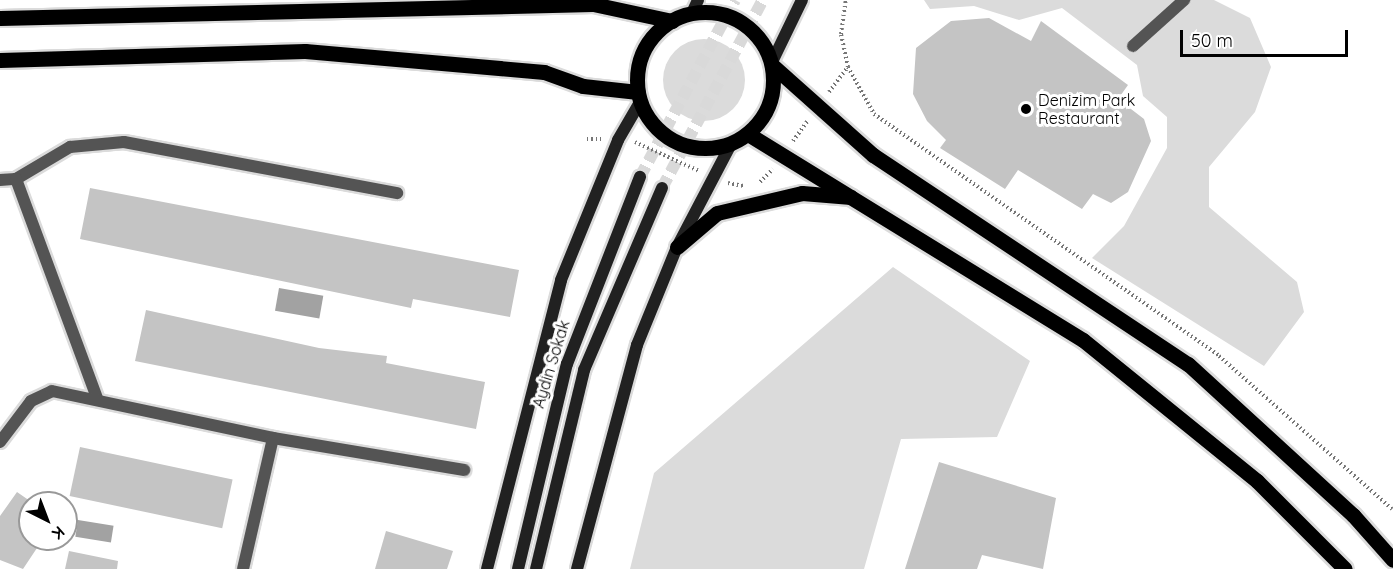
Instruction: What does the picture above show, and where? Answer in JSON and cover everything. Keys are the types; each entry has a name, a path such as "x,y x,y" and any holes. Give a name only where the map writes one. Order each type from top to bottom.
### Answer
{"main road":[{"path":"639,97 650,122 687,146 731,144 748,134 770,103 772,64 802,0"},
{"path":"0,18 593,4 672,21"},
{"path":"487,569 561,280 618,140 639,97 641,56 672,21 695,7 750,28 772,64 873,155 1188,364 1353,515 1393,560"},
{"path":"0,60 305,51 544,72 583,86 639,97"},
{"path":"748,134 857,197 1083,340 1257,481 1345,569"},
{"path":"577,569 637,345 677,247 731,144"},
{"name":"Aydin Sokak","path":"518,569 567,364 640,177"},
{"path":"536,569 584,370 662,188"},
{"path":"677,247 717,213 802,193 857,197"}],"street":[{"path":"1133,46 1184,0"},
{"path":"0,180 16,179 70,147 124,142 397,193"},
{"path":"16,179 97,398"},
{"path":"0,442 31,400 52,391 97,398 273,438 464,470"},
{"path":"243,569 273,438"}],"path":[{"path":"848,67 874,114 1219,356 1392,509"},
{"path":"587,138 618,140 714,178 748,186 753,204"}],"shaded area":[{"path":"924,0 1214,0 1250,18 1271,67 1255,112 1209,167 1209,207 1297,282 1304,312 1264,366 1092,258 1124,226 1167,148 1167,117 1143,96 1137,65 1062,8 1019,20 974,6 930,9"},
{"path":"696,39 712,39 727,46 738,57 745,72 742,96 733,109 712,121 696,121 681,114 670,103 663,88 663,72 670,57 681,46"},
{"path":"893,267 1030,361 997,437 901,439 864,569 630,569 654,473"},
{"path":"279,288 323,296 319,318 275,311"},
{"path":"78,520 114,526 111,542 78,537"}],"building":[{"name":"Denizim Park Restaurant","path":"989,18 1031,41 1041,21 1128,85 1118,99 1144,119 1151,141 1128,192 1111,203 1093,194 1082,209 1018,170 1005,189 940,148 946,140 927,121 913,94 916,48 951,21"},
{"path":"90,188 519,270 510,317 413,299 411,308 80,239"},
{"path":"146,310 319,348 387,356 386,363 485,382 476,429 135,361"},
{"path":"80,447 233,479 222,528 78,498 78,491 71,491"},
{"path":"939,462 1056,498 1043,569 982,555 977,569 905,569"},
{"path":"18,493 18,551 35,551 23,569 0,560 0,516"},
{"path":"386,531 453,551 447,569 375,569"},
{"path":"69,551 118,561 117,569 65,569"}],"tunnel":[{"path":"640,177 735,0"},
{"path":"662,188 763,0"}],"place":[{"name":"Denizim Park Restaurant","path":"1026,109"}]}
